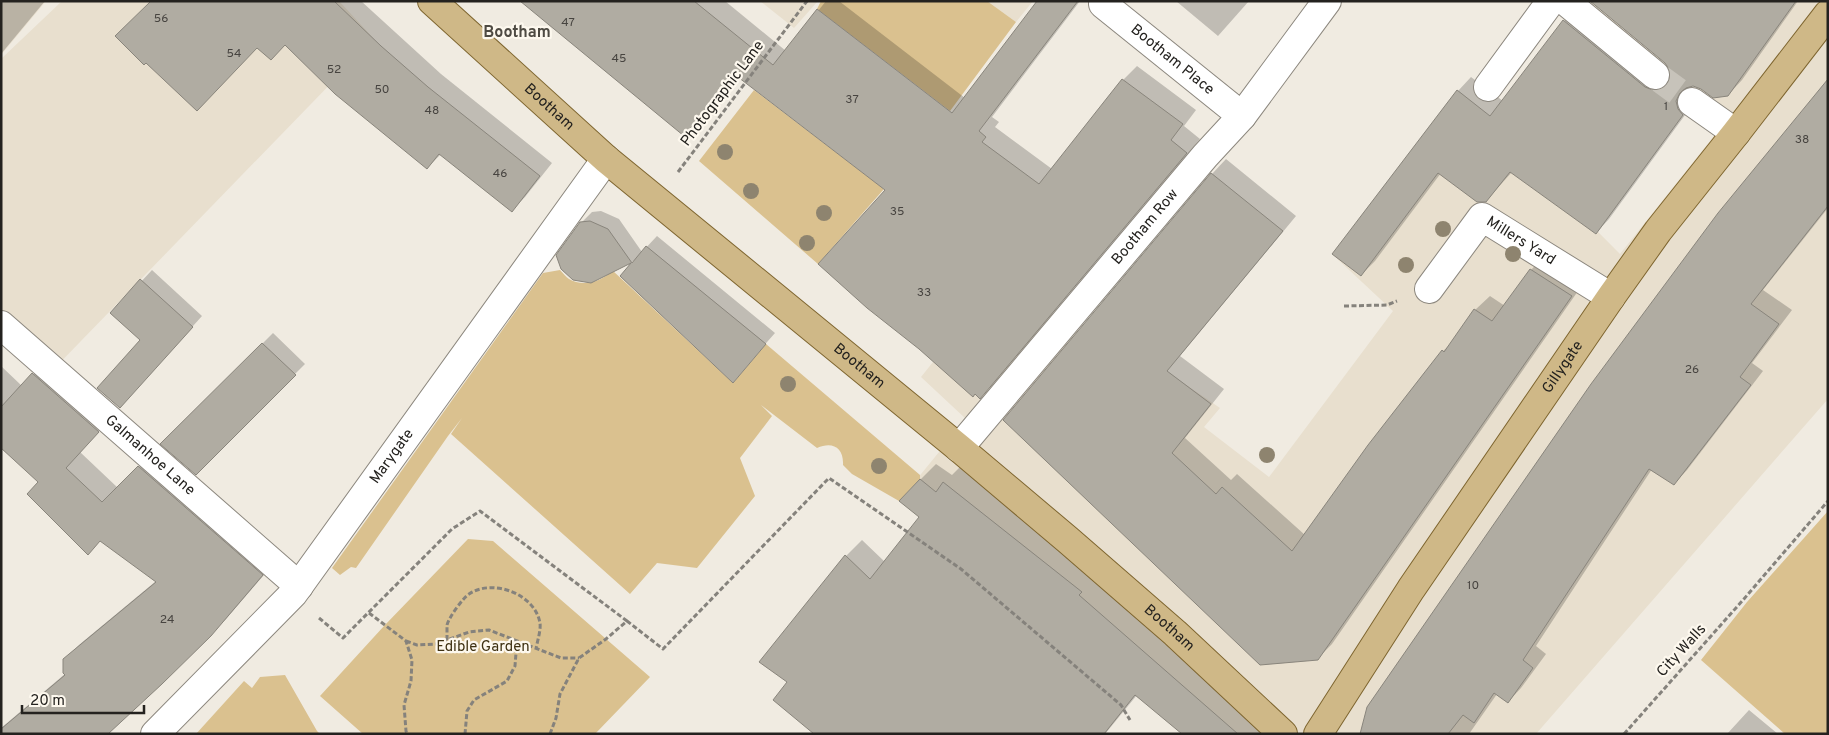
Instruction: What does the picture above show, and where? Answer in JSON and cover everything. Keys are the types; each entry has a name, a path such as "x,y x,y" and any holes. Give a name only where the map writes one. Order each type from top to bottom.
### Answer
{"main road":[{"name":"Bootham","path":"432,1 606,159 959,448 1175,633 1283,734"},
{"name":"Gillygate","path":"1318,734 1411,589 1611,297 1658,232 1828,14"}],"street":[{"name":"Bootham Row","path":"959,448 1205,156 1242,116 1327,1"},
{"path":"1488,87 1551,1"},
{"path":"1565,1 1655,75"},
{"name":"Bootham Place","path":"1103,4 1242,116"},
{"path":"1692,102 1736,133"},
{"name":"Marygate","path":"155,734 296,590 606,159"},
{"name":"Millers Yard","path":"1429,289 1482,217 1611,297"},
{"name":"Galmanhoe Lane","path":"1,325 296,590"}],"path":[{"name":"Photographic Lane","path":"657,201 807,1"},
{"path":"1344,306 1387,305 1429,289"},
{"path":"296,590 312,613 343,638 452,529 480,511 663,649 830,478 961,569 1120,705 1130,720"},
{"name":"City Walls","path":"1624,734 1743,600 1828,500"},
{"path":"448,640 448,623 456,608 469,594 488,587 506,590 522,596 534,608 540,624 536,649"},
{"path":"369,613 406,641 417,645 436,644 469,632 488,630 561,658 579,658"},
{"path":"550,734 556,718 560,694 579,658 627,621"},
{"path":"465,734 467,711 474,700 507,682 515,666 517,640"},
{"path":"406,641 412,660 411,682 404,705 406,731 408,734"}],"shaded area":[{"path":"1,1 46,1 1,55"},
{"path":"62,1 339,1 374,39 48,375 1,332 1,59"},
{"path":"760,1 818,1 794,28"},
{"path":"987,1 1033,1 1016,22"},
{"path":"1565,1 1828,1 1828,399 1536,734 1189,734 899,501 966,419 921,377 1002,276 1137,373 1170,374 1220,408 1204,427 1269,477 1393,311 1332,254 1457,90 1620,254 1725,122"}],"green space":[{"path":"821,1 987,1 1016,22 950,111 817,9"},
{"path":"754,90 884,189 818,264 699,161"},
{"path":"560,270 569,279 586,283 603,278 612,270 733,383 766,344 920,475 920,479 899,501 852,474 843,465 843,459 836,447 828,445 817,448 761,405 772,416 740,458 755,496 697,568 657,563 630,594 451,434 462,418 356,568 351,567 340,575 332,568 543,273"},
{"path":"1828,511 1828,734 1785,734 1701,660 1747,602"},
{"name":"Edible Garden","path":"468,539 493,541 650,677 595,734 363,734 320,696"},
{"path":"285,675 320,734 196,734 244,681 252,688 260,677"}],"building":[{"path":"151,1 334,1 428,87 540,176 512,212 439,154 427,169 335,94 285,45 271,60 257,48 197,111 146,63 144,65 115,36"},
{"path":"520,1 694,1 773,65 817,9 952,113 1037,1 1078,1 979,131 986,137 982,142 1039,184 1122,79 1183,124 1171,140 1187,153 980,399 975,394 973,397 818,264 885,190 734,74 684,136"},
{"path":"1590,1 1796,1 1728,96 1713,98 1701,89 1693,86 1686,88 1680,93 1676,101 1678,109 1683,115 1596,234 1510,172 1486,202 1477,202 1438,173 1361,276 1332,254 1457,90 1490,116 1563,20 1645,87 1653,90 1661,89 1667,85 1670,77 1669,69 1665,63"},
{"path":"1828,79 1828,206 1751,304 1779,324 1740,377 1751,385 1674,485 1649,469 1523,660 1533,668 1508,703 1494,693 1474,723 1463,715 1448,734 1360,734 1367,707 1591,384 1718,213"},
{"path":"1211,173 1283,231 1167,371 1211,404 1172,453 1216,494 1222,487 1292,551 1368,445 1442,350 1444,352 1474,309 1492,321 1530,269 1572,296 1318,660 1260,665 1003,420"},
{"path":"590,221 608,229 632,263 646,246 766,344 733,383 620,276 631,263 591,283 573,280 561,269 556,255 580,222"},
{"path":"140,279 193,327 120,408 97,388 140,340 110,313"},
{"path":"262,343 296,375 196,475 160,444"},
{"path":"32,373 99,432 66,468 102,502 138,466 263,575 211,636 108,734 1,734 1,729 65,675 63,673 63,659 156,582 100,541 88,555 27,494 38,482 1,448 1,407"},
{"path":"920,479 936,492 943,482 1082,592 1079,595 1238,734 1182,734 1135,695 1104,734 814,734 773,700 787,682 759,662 845,555 870,579 919,517 899,501"}],"tunnel":[{"path":"1655,75 1692,102"}],"district":[{"name":"Bootham","path":"517,33"}]}
